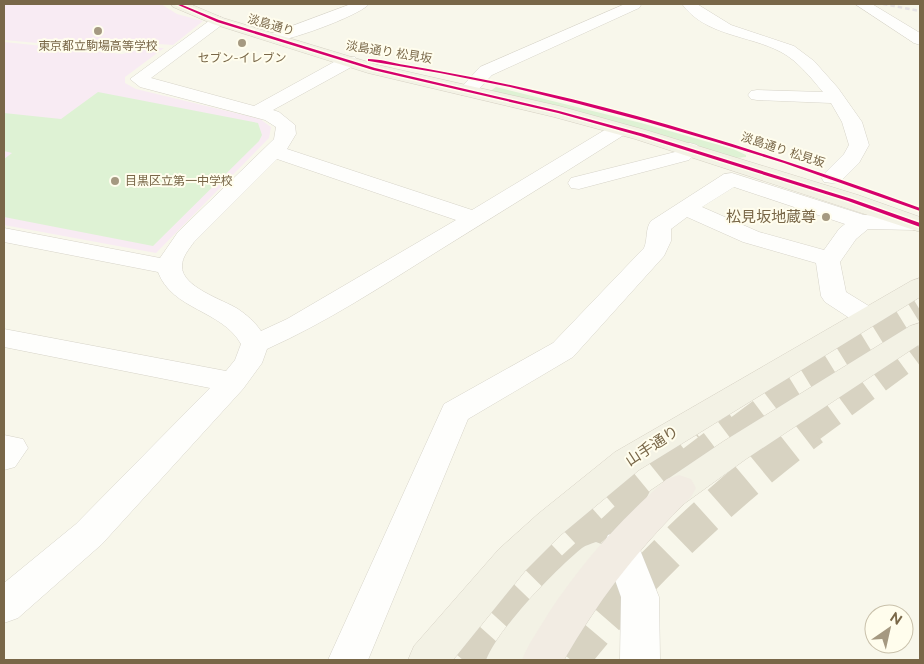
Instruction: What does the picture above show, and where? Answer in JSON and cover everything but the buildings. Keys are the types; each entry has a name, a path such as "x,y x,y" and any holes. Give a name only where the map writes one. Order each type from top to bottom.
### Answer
{"highway":[{"path":"542,660 595,578 621,546 680,488"}],"main road":[{"name":"淡島通り","path":"178,4 195,13 217,14 274,38 330,54"},
{"name":"淡島通り 松見坂","path":"330,54 430,70 473,85 919,220"},
{"name":"淡島通り 松見坂","path":"330,54 374,69 473,85 631,116 832,177 919,220"},
{"name":"山手通り","path":"428,660 512,560 590,490 627,461 920,286"},
{"path":"506,660 541,614 591,562 680,488 920,332"}],"street":[{"path":"274,38 331,18 362,4"},
{"path":"689,4 704,18 718,26 775,44 799,55 836,98 857,134 858,145 854,154 832,177"},
{"path":"862,4 920,40"},
{"path":"473,85 486,72 634,5"},
{"path":"4,606 90,534 233,382 248,363 255,344 248,328 176,283 169,267 173,254 186,237 283,141 286,134 285,125 280,120 258,111 146,83 139,79 217,14"},
{"path":"258,111 350,61"},
{"path":"757,95 836,98"},
{"path":"255,344 297,325 476,219 620,129"},
{"path":"579,183 682,156 690,150"},
{"path":"274,151 476,219"},
{"path":"348,660 454,412 563,350 655,251 659,241 660,226 685,208 732,180 862,222 919,220"},
{"path":"685,208 751,237 830,259"},
{"path":"862,222 847,234 828,262 834,296 867,317"},
{"path":"4,234 169,267"},
{"path":"4,338 233,382"},
{"path":"4,447 12,448 4,458"},
{"path":"621,546 640,597 640,660"}],"shaded area":[{"name":"東京都立駒場高等学校","path":"4,4 161,4 177,14 203,21 173,45 82,47 4,40"},
{"name":"目黒区立第一中学校","path":"4,42 122,54 147,48 164,48 125,77 125,83 136,89 260,119 271,127 269,138 156,253 4,225"}],"green space":[{"path":"496,87 641,123 733,149 746,155 746,157 736,158 489,92"},
{"name":"目黒区立第一中学校","path":"98,92 258,123 262,135 259,141 153,246 4,217 4,159 12,153 4,151 4,113 61,119"}],"tunnel":[{"path":"739,429 792,389 920,310"},
{"path":"810,429 920,348"},
{"path":"686,469 740,428"},
{"path":"571,660 626,595 684,536 745,481 812,428"},
{"path":"463,660 518,599 575,542 667,463 700,438"},
{"path":"574,569 634,513"}],"railway":[{"path":"883,4 920,11"}],"cycle path":[{"path":"178,4 218,21 374,69 559,112 642,135 850,200 920,225"},
{"path":"369,60 510,86 649,121 785,162 920,210"}],"place":[{"name":"東京都立駒場高等学校","path":"98,31"},
{"name":"セブン-イレブン","path":"242,43"},
{"name":"目黒区立第一中学校","path":"115,181"},
{"name":"松見坂地蔵尊","path":"826,217"}]}
